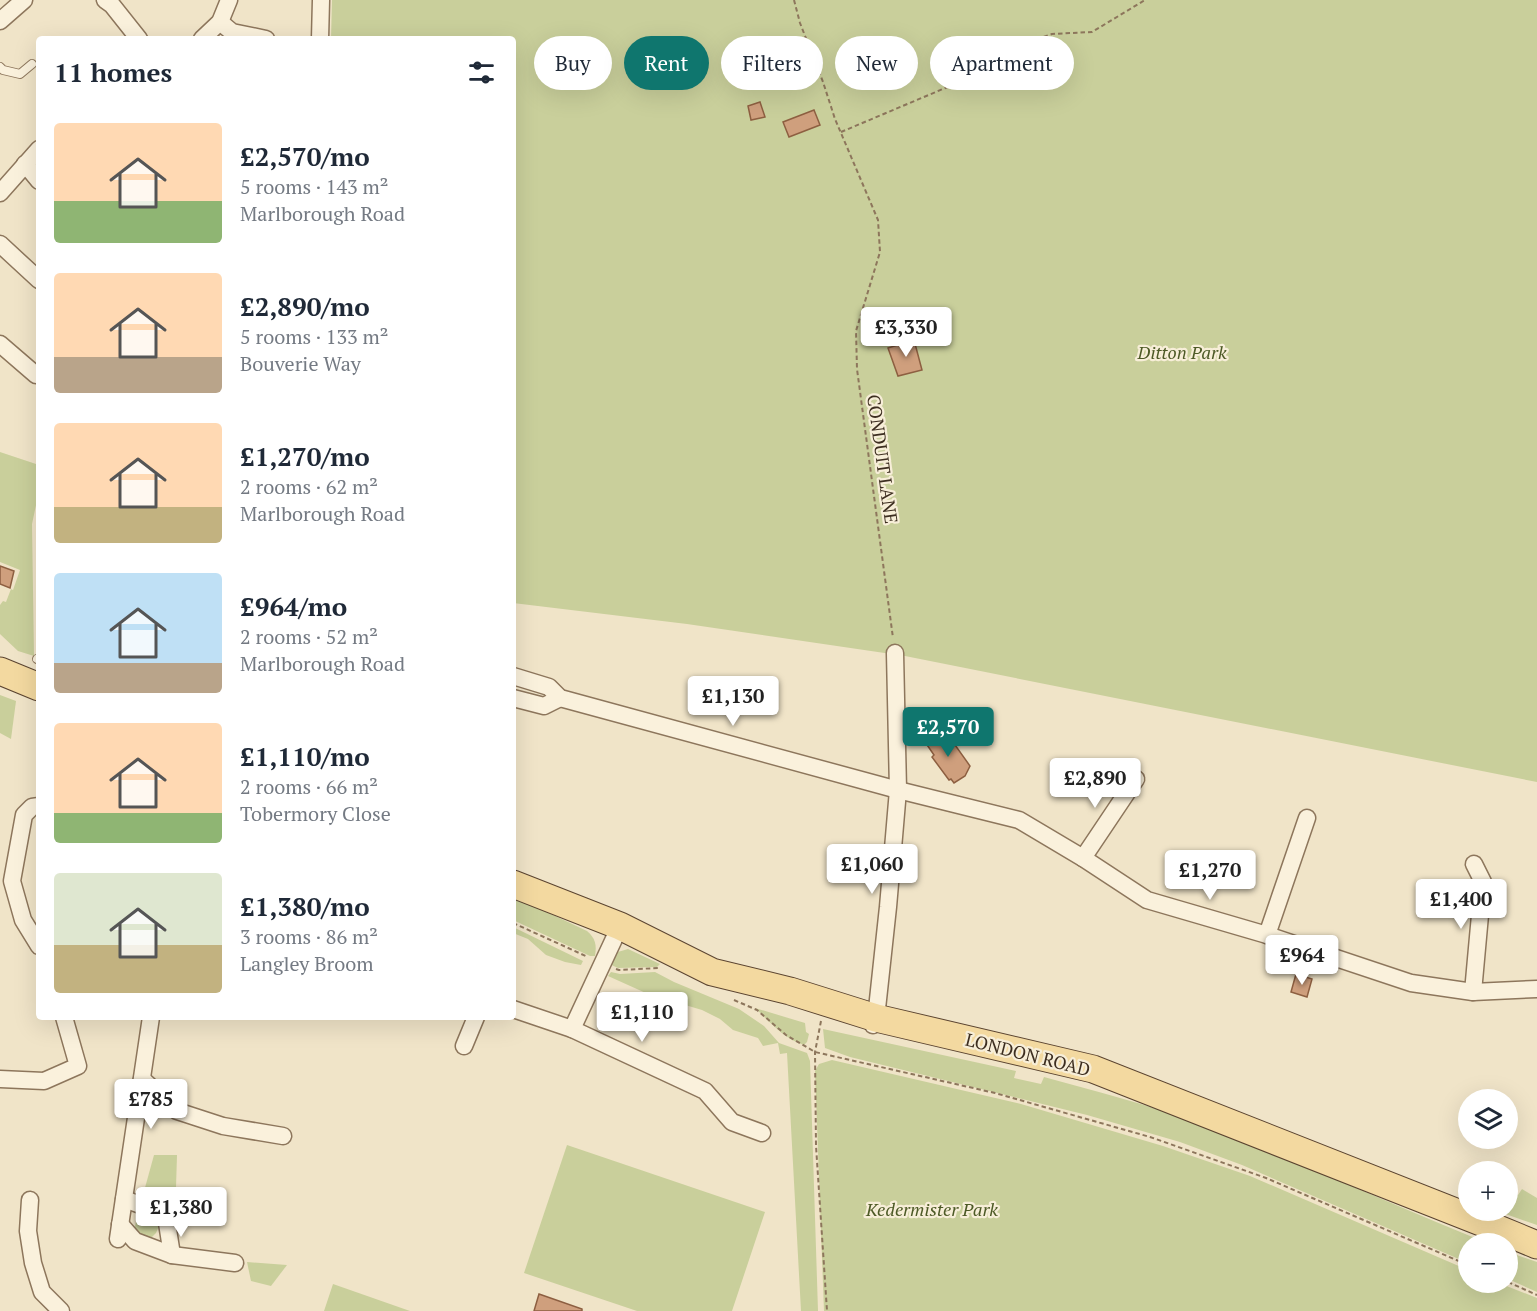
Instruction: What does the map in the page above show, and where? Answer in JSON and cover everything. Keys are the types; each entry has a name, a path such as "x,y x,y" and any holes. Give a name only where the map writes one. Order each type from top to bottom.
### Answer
{"main road":[{"path":"0,671 36,686"},
{"path":"516,885 620,926 789,1010 874,1024"},
{"name":"LONDON ROAD","path":"874,1024 934,1045 967,1039 1093,1070 1537,1245"}],"street":[{"path":"0,21 24,0"},
{"path":"205,36 220,22 229,0"},
{"path":"320,36 321,0"},
{"path":"110,2 138,36"},
{"path":"220,22 232,32 251,36"},
{"path":"1,190 36,152"},
{"path":"25,164 36,177"},
{"path":"0,244 36,277"},
{"path":"0,344 36,375"},
{"path":"874,1024 888,907 898,789 895,653"},
{"path":"516,677 549,687 560,698 1019,820 1147,900 1267,935 1411,983 1473,992 1537,989"},
{"path":"516,700 544,706 560,698"},
{"path":"1083,858 1136,779"},
{"path":"36,807 24,815 12,880 23,920 36,941"},
{"path":"1267,935 1307,818"},
{"path":"1473,992 1483,882 1474,864"},
{"path":"572,1029 620,926"},
{"path":"516,1010 572,1029 705,1091 732,1122 762,1132"},
{"path":"0,1079 44,1081 78,1066 65,1020"},
{"path":"151,1020 119,1232 135,1241 172,1255 235,1263"},
{"path":"464,1046 475,1020"},
{"path":"142,1079 177,1111 223,1126 283,1136"},
{"path":"124,1199 160,1212 167,1223 172,1255"},
{"path":"30,1200 28,1232 33,1263 42,1292 61,1311"}],"lane":[{"path":"0,67 3,70 20,74 32,64"}],"path":[{"name":"CONDUIT LANE","path":"794,0 800,23 841,132 878,220 880,252 856,331 857,369 895,653"},
{"path":"841,132 983,72 1017,46 1052,34 1092,32 1145,0"},
{"path":"516,924 619,970 663,968"},
{"path":"726,996 757,1010 786,1035 815,1052 995,1093 1150,1137 1266,1178 1458,1262"},
{"path":"819,1027 815,1052 816,1146 827,1311"},
{"path":"1518,1286 1537,1295"}],"green space":[{"name":"Ditton Park","path":"332,0 1537,0 1537,782 905,656 687,624 516,603 516,36 331,36"},
{"path":"0,452 36,464 36,505 32,524 34,656 18,651 0,634 0,605 3,601 6,602 11,589 13,590 20,570 0,562"},
{"path":"0,695 16,701 11,739 0,733"},
{"path":"516,897 587,931 592,936 596,948 595,956 590,956 516,921"},
{"path":"516,928 583,961 581,965 546,955 528,939 516,934"},
{"path":"628,949 660,964 657,967 618,968 605,962 611,954"},
{"path":"611,972 620,974 655,972 739,1009 764,1026 779,1043 807,1053 810,1061 818,1311 801,1311 787,1053 780,1054 778,1043 763,1046 758,1038 733,1030 720,1019 702,1010 648,994 608,976"},
{"path":"755,1008 805,1023 806,1032 809,1034 807,1042 804,1045 790,1039"},
{"path":"823,1029 1016,1071 1014,1078 1041,1084 1044,1077 1159,1110 1270,1152 1463,1233 1458,1233 1458,1259 1242,1165 1180,1142 1087,1115 850,1057 825,1048"},
{"name":"Kedermister Park","path":"832,1060 1021,1104 1163,1146 1250,1176 1458,1266 1458,1293 1518,1293 1518,1290 1537,1298 1537,1311 824,1311 815,1071 819,1064"},
{"path":"567,1145 765,1212 732,1311 637,1311 524,1273"},
{"path":"154,1155 177,1155 176,1187 157,1199 149,1200 143,1195"},
{"path":"1522,1189 1537,1198 1537,1225 1518,1218 1518,1195"},
{"path":"145,1213 153,1216 159,1226 156,1233 151,1238 132,1238 138,1214"},
{"path":"1518,1255 1537,1262 1537,1292 1518,1283"},
{"path":"247,1262 287,1265 271,1286 251,1281"},
{"path":"333,1284 410,1311 324,1311"}],"building":[{"path":"760,102 765,117 751,120 748,106"},
{"path":"814,110 820,125 789,137 783,122"},
{"path":"914,340 922,370 898,376 888,348"},
{"path":"0,566 14,571 10,588 0,584"},
{"path":"938,733 942,739 948,735 970,766 965,776 954,783 951,779 949,780 932,757 934,755 925,742"},
{"path":"1296,974 1312,979 1307,997 1291,992"},
{"path":"539,1294 582,1309 582,1311 534,1311"}]}
